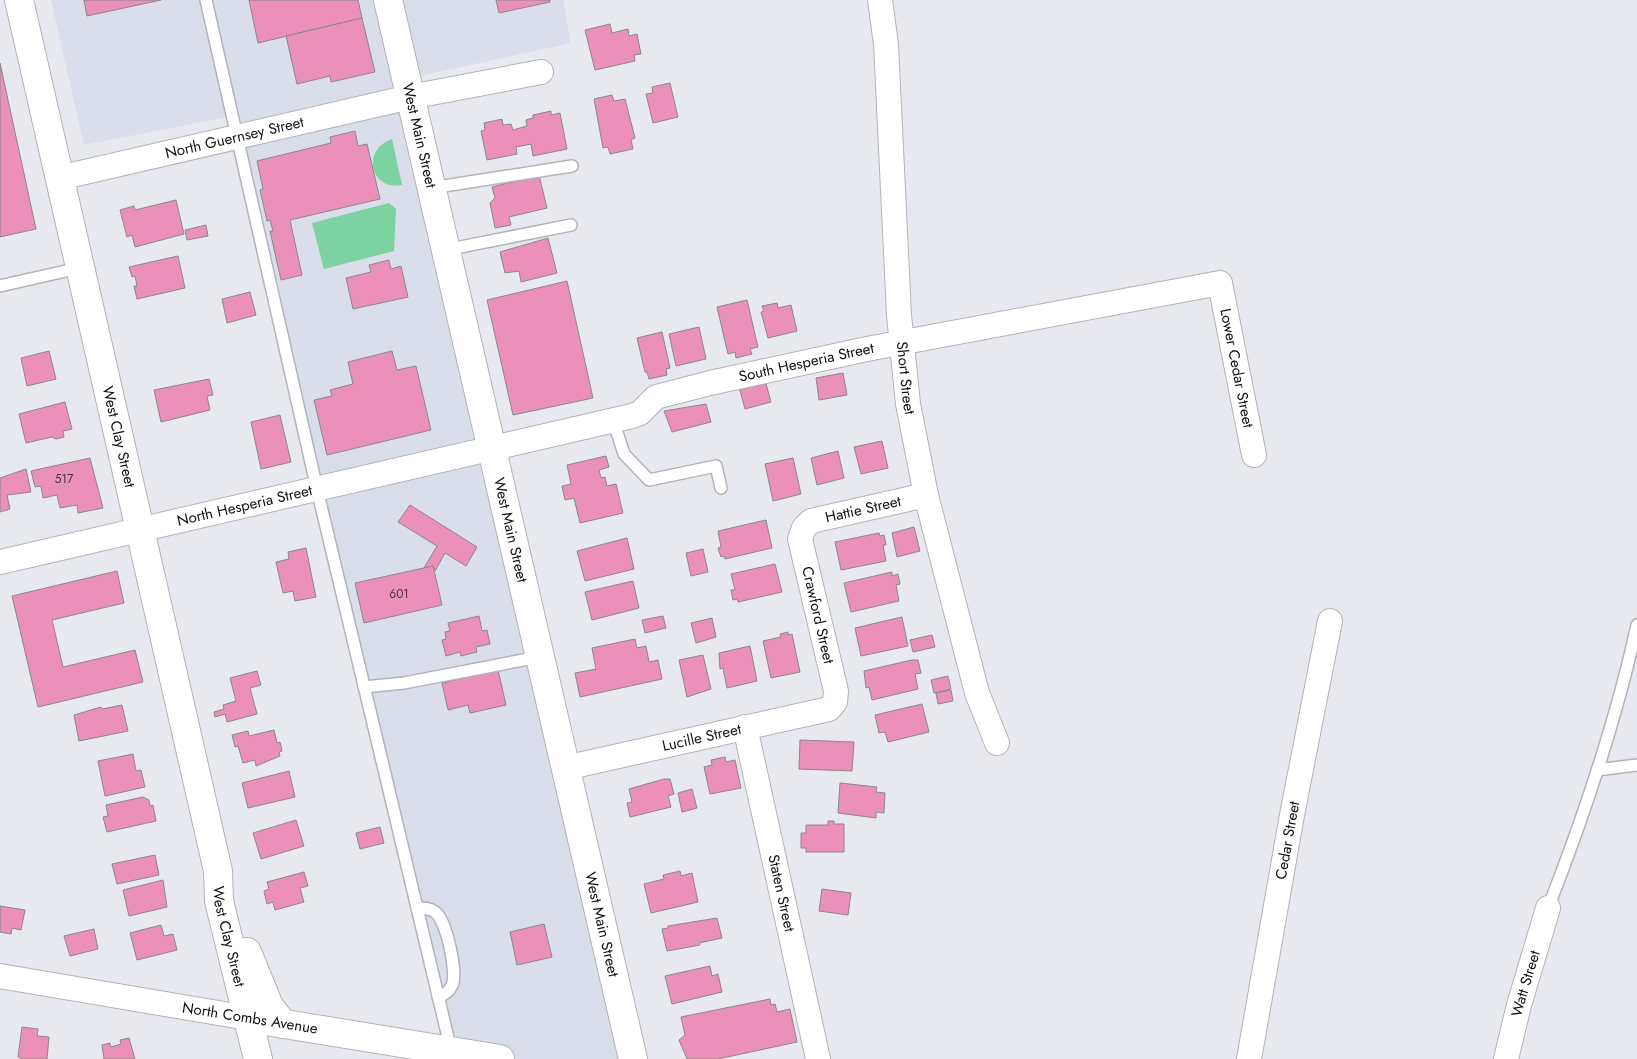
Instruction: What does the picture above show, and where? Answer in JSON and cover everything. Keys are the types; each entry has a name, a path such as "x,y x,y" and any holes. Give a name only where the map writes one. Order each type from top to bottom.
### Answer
{"main road":[{"name":"West Clay Street","path":"19,0 138,531 218,871 219,901 258,1059"},
{"name":"West Main Street","path":"388,0 633,1059"},
{"name":"West Clay Street","path":"218,871 226,886 255,975 269,1006 283,1024"},
{"name":"North Combs Avenue","path":"248,1018 452,1055 500,1059"}],"street":[{"name":"Short Street","path":"880,0 886,44 901,344 908,404 926,495 977,693 997,743"},
{"name":"North Guernsey Street","path":"59,178 410,97 541,72"},
{"name":"South Hesperia Street","path":"491,449 640,413 656,396 806,362 1220,283"},
{"name":"Lower Cedar Street","path":"1220,283 1254,455"},
{"name":"North Hesperia Street","path":"0,562 491,449"},
{"name":"Hattie Street","path":"804,528 810,521 926,495"},
{"name":"Crawford Street","path":"804,528 800,539 836,691 835,702"},
{"name":"Cedar Street","path":"1249,1059 1292,815 1330,621"},
{"name":"Lucille Street","path":"565,768 829,710 835,702"},
{"name":"Staten Street","path":"745,727 818,1059"},
{"name":"Watt Street","path":"1506,1059 1518,1005 1548,908"},
{"name":"North Combs Avenue","path":"0,976 248,1018"}],"lane":[{"path":"206,0 317,490 452,1055"},
{"path":"430,188 572,166"},
{"path":"445,250 570,225"},
{"path":"0,286 79,268"},
{"path":"614,420 624,454 649,480 716,466 721,488"},
{"path":"1548,908 1581,822 1625,678 1637,625"},
{"path":"364,686 404,683 539,657"},
{"path":"1597,770 1637,765"},
{"path":"417,908 428,908 437,912 443,921 455,971 453,983 448,992 438,997"}],"shaded area":[{"path":"51,0 563,0 571,43 406,79 633,1059 496,1059 451,1051 232,116 84,145"}],"green space":[{"path":"392,139 402,185 391,185 383,182 373,168 376,152 382,144"},
{"path":"389,203 396,209 394,251 324,269 312,223"}],"building":[{"path":"84,0 161,0 87,16"},
{"path":"249,0 358,0 362,18 258,43"},
{"path":"496,0 550,0 550,2 499,13"},
{"path":"362,18 375,72 331,82 330,76 297,84 286,36"},
{"path":"610,24 612,33 628,29 629,36 637,34 641,54 634,55 635,61 595,70 585,30"},
{"path":"0,63 36,229 0,237"},
{"path":"670,83 678,117 653,123 646,94 653,93 652,87"},
{"path":"612,95 614,101 625,99 635,138 631,140 633,149 610,154 608,147 603,148 594,99"},
{"path":"551,111 551,115 560,113 567,149 533,156 531,144 516,147 517,154 487,160 481,131 485,130 484,123 502,119 503,125 511,124 513,130 527,126 526,120 533,118 533,115"},
{"path":"355,131 358,146 367,144 380,199 290,220 302,275 281,280 270,231 273,231 270,220 267,221 260,190 263,189 257,161 331,143 330,137"},
{"path":"539,175 547,208 509,217 511,225 495,228 490,203 495,198 492,187"},
{"path":"176,200 184,234 135,247 132,235 127,237 120,210 134,206 135,210"},
{"path":"206,225 208,236 187,240 185,230"},
{"path":"548,238 557,273 521,282 519,271 505,273 500,252"},
{"path":"178,256 185,288 137,299 134,286 137,286 135,276 132,277 129,267"},
{"path":"389,260 391,269 401,266 408,297 353,309 346,278 371,272 369,265"},
{"path":"567,281 593,398 513,415 487,300"},
{"path":"250,292 256,315 227,323 222,299"},
{"path":"747,300 758,347 750,349 752,354 736,358 735,352 728,354 717,307"},
{"path":"777,303 778,308 791,305 797,331 768,338 761,312 764,311 762,306"},
{"path":"699,327 706,359 676,366 669,334"},
{"path":"662,332 670,368 666,369 667,375 649,379 647,372 645,372 637,338"},
{"path":"49,351 56,379 27,386 21,358"},
{"path":"392,351 397,370 416,366 431,430 327,455 314,400 332,396 330,390 353,384 348,362"},
{"path":"843,373 847,395 819,400 816,378"},
{"path":"209,379 213,395 207,396 210,410 161,422 154,390"},
{"path":"765,380 771,402 745,409 739,387"},
{"path":"65,402 72,429 63,431 64,437 56,439 52,437 26,443 19,414"},
{"path":"706,404 711,422 672,432 664,411"},
{"path":"280,415 291,462 261,469 251,422"},
{"path":"882,441 888,468 861,474 854,447"},
{"path":"838,451 844,478 817,485 811,458"},
{"path":"606,456 609,467 599,470 601,478 605,477 607,486 616,484 623,513 580,523 574,498 565,500 562,486 571,484 567,465"},
{"path":"90,458 103,508 78,513 77,505 60,508 57,495 43,498 41,486 35,487 31,471"},
{"path":"793,458 801,494 773,501 765,464"},
{"path":"26,469 31,492 7,495 10,509 0,512 0,478"},
{"path":"410,505 477,547 466,566 445,553 435,571 433,566 424,568 437,546 398,522"},
{"path":"766,520 772,548 725,559 724,556 721,557 718,548 721,547 718,531"},
{"path":"914,527 920,551 897,557 892,533"},
{"path":"879,533 880,536 884,535 886,545 883,545 886,561 841,570 835,542"},
{"path":"627,538 634,569 585,581 577,551"},
{"path":"306,548 316,597 295,601 293,591 283,593 276,562 289,559 288,552"},
{"path":"703,549 708,572 691,576 686,553"},
{"path":"775,564 782,592 738,602 737,599 733,600 731,590 735,590 731,574"},
{"path":"433,566 442,605 364,623 355,583"},
{"path":"117,571 124,603 52,620 63,667 135,650 143,682 38,707 12,596"},
{"path":"892,572 892,576 898,574 900,584 896,585 899,601 851,612 844,583"},
{"path":"633,581 639,608 592,620 585,592"},
{"path":"479,616 482,631 487,630 490,644 476,647 477,652 461,656 460,652 446,656 442,640 446,639 445,632 450,631 448,623"},
{"path":"663,616 666,628 645,633 642,620"},
{"path":"902,617 908,646 861,656 855,628"},
{"path":"712,618 716,637 696,643 691,623"},
{"path":"788,632 788,635 792,634 800,672 771,678 763,641 781,637 780,634"},
{"path":"932,635 935,647 913,652 910,640"},
{"path":"635,639 637,648 646,646 649,662 658,660 662,679 580,697 575,673 596,669 592,648"},
{"path":"750,646 757,681 727,688 723,668 720,669 719,653"},
{"path":"703,655 711,689 687,697 679,660"},
{"path":"918,660 921,673 915,674 918,689 872,700 869,687 866,688 864,671"},
{"path":"498,670 506,705 470,713 468,705 448,710 442,683"},
{"path":"257,671 261,685 250,688 257,714 227,722 225,714 215,717 214,712 224,709 223,705 236,701 230,678"},
{"path":"948,676 951,689 934,693 931,680"},
{"path":"951,690 953,701 938,704 936,693"},
{"path":"922,704 929,732 888,742 885,732 879,733 875,715"},
{"path":"122,705 128,731 79,741 74,715 101,707 102,709"},
{"path":"274,730 277,743 280,742 282,751 279,752 280,756 256,766 255,760 243,763 238,746 235,747 232,735 248,731 249,736"},
{"path":"800,740 854,742 852,771 799,769"},
{"path":"133,754 136,771 141,770 145,787 105,796 98,761"},
{"path":"725,757 726,762 735,760 741,788 710,794 704,767 712,765 711,760"},
{"path":"289,771 295,797 248,808 242,783"},
{"path":"670,779 674,794 668,796 671,807 630,817 627,803 632,802 629,789"},
{"path":"840,783 877,787 876,792 885,793 884,813 876,812 876,818 838,813"},
{"path":"692,789 697,808 682,812 678,793"},
{"path":"143,797 149,800 150,806 153,805 156,821 107,832 103,817 108,816 106,805"},
{"path":"296,820 304,846 261,859 253,833"},
{"path":"828,821 834,821 834,824 844,824 844,852 806,852 806,848 801,848 801,833 806,833 806,825 828,825"},
{"path":"380,827 384,843 360,849 356,833"},
{"path":"155,855 159,875 117,884 112,864"},
{"path":"680,871 681,876 692,873 698,902 651,913 644,884 664,879 663,875"},
{"path":"304,872 308,886 300,888 304,902 275,910 273,902 267,904 264,891 269,889 267,882"},
{"path":"163,880 167,907 129,916 123,890"},
{"path":"822,889 851,893 848,915 819,911"},
{"path":"0,906 25,910 21,930 12,928 11,934 0,932"},
{"path":"717,918 722,938 699,943 700,945 667,951 662,929 668,928 668,926"},
{"path":"544,924 552,957 517,965 510,932"},
{"path":"161,925 164,936 173,934 177,950 137,960 130,933"},
{"path":"94,929 98,949 70,956 64,936"},
{"path":"710,966 712,976 718,974 722,992 672,1004 665,976"},
{"path":"770,999 771,1005 775,1004 777,1012 790,1009 797,1042 718,1059 687,1059 679,1040 685,1035 681,1017"},
{"path":"22,1027 38,1029 37,1036 49,1037 47,1059 23,1059 18,1057"},
{"path":"129,1038 135,1059 104,1059 102,1045 110,1043 111,1047 121,1044 120,1040"}]}
